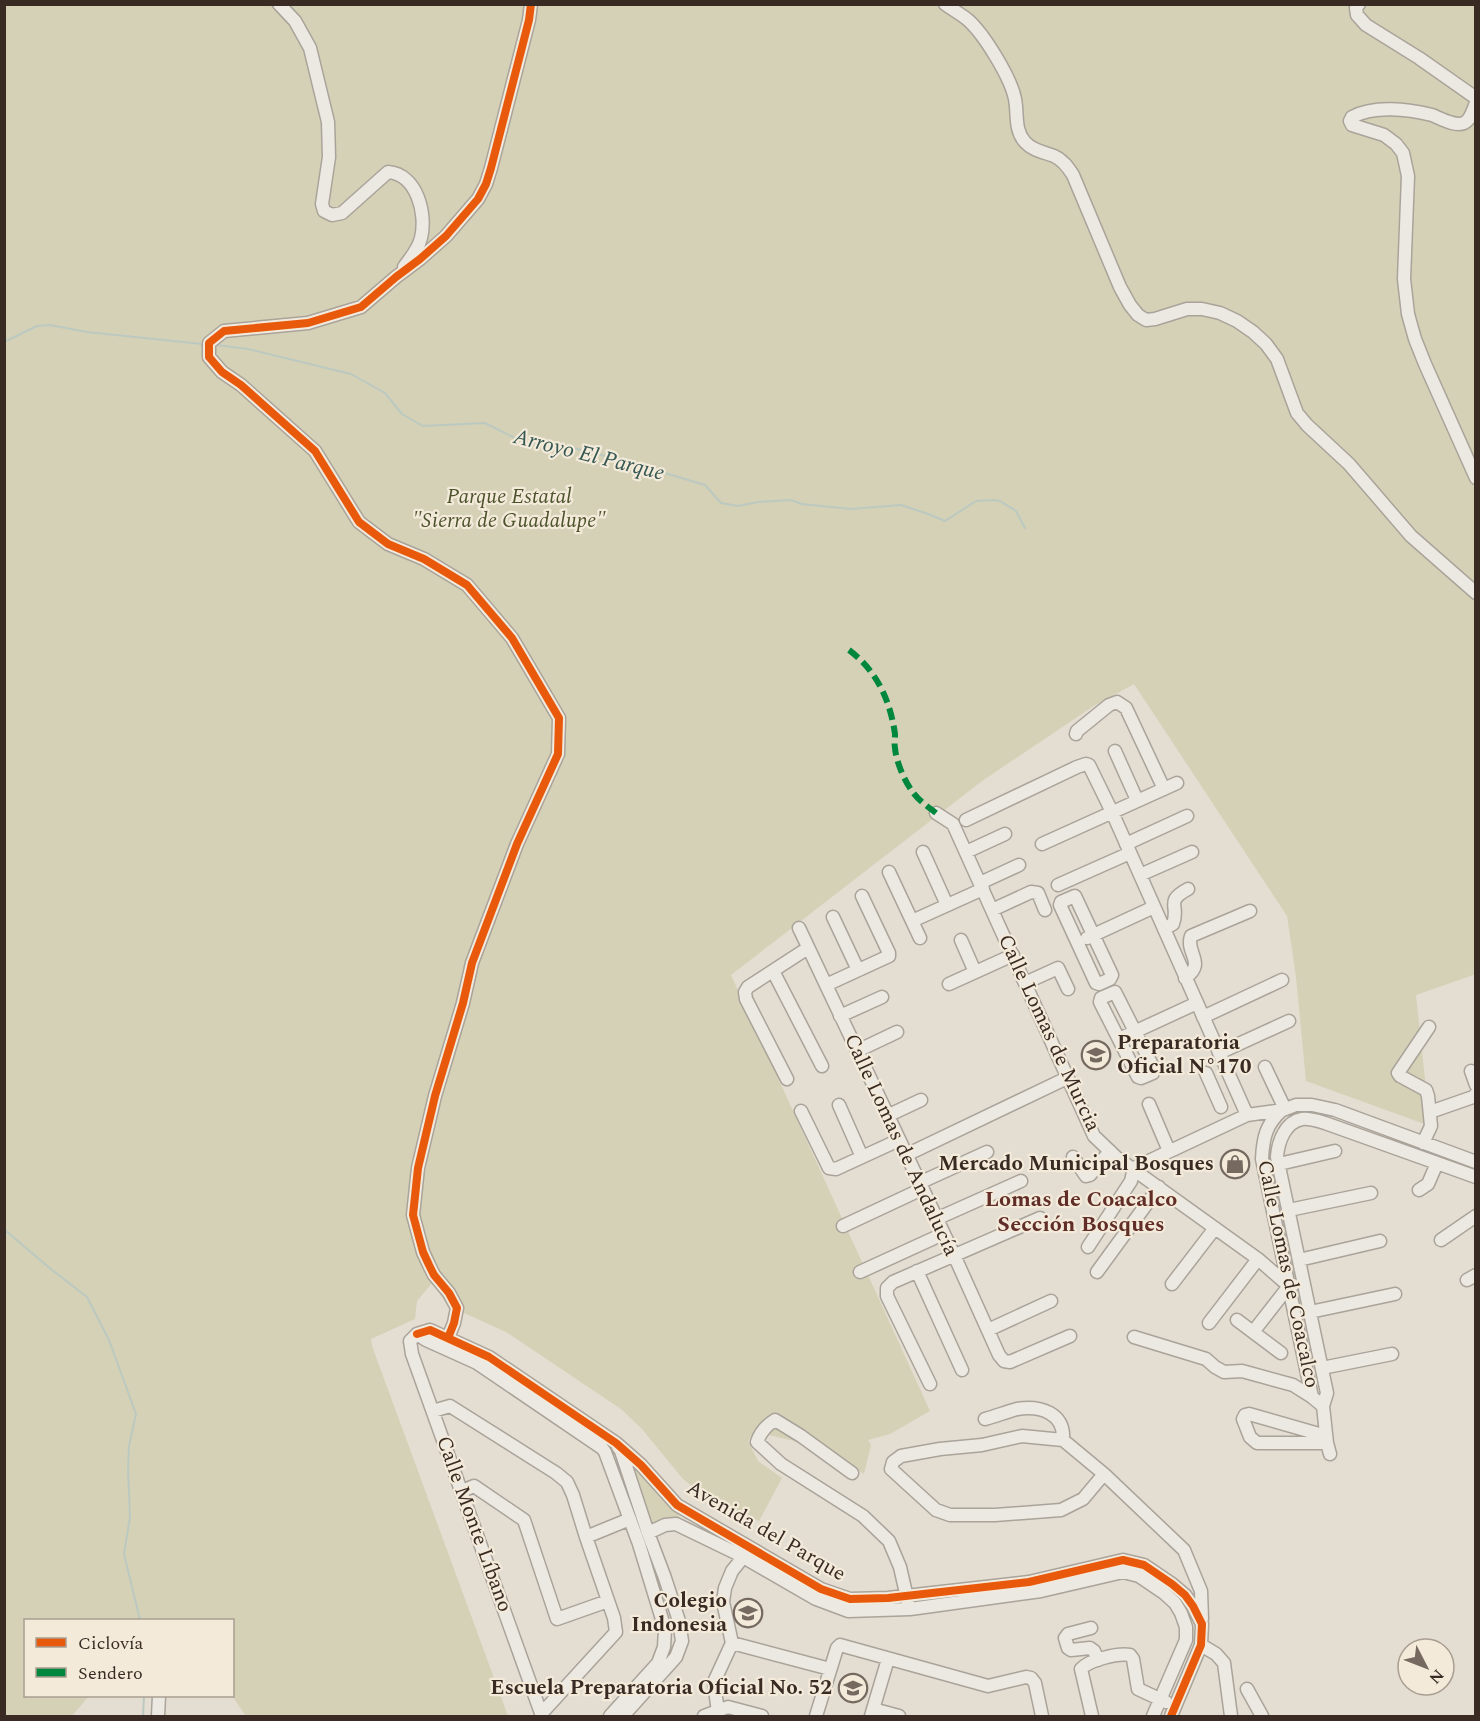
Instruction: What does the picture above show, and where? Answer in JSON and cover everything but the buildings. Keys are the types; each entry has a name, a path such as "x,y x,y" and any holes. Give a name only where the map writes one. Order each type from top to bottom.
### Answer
{"street":[{"path":"279,4 296,21 310,48 328,122 329,157 322,204 324,211 332,215 342,213 388,172 396,173 406,180 418,196 423,218 422,235 416,251 396,277"},
{"path":"448,1338 457,1308 429,1265 412,1215 418,1168 435,1096 464,1003 472,963 517,843 558,754 559,718 512,638 467,585 424,559 388,544 360,522 315,451 241,384 222,372 209,357 209,343 224,331 308,323 361,307 446,236 472,206 486,184 529,20 531,4"},
{"path":"945,4 969,21 1001,66 1012,92 1019,132 1025,142 1035,150 1056,157 1065,163 1073,175 1120,287 1138,315 1146,320 1155,320 1187,309 1202,309 1220,313 1253,332 1277,359 1297,413 1307,425 1350,464 1411,536 1476,593"},
{"path":"1359,4 1356,8 1357,15 1366,25 1419,58 1476,101 1467,121 1462,124 1403,110 1368,110 1352,117 1350,121 1352,125 1384,135 1403,153 1408,176 1404,279 1408,314 1425,364 1476,478"},
{"path":"1076,734 1109,705 1117,702 1122,704 1126,708 1164,789"},
{"path":"1115,751 1137,800"},
{"path":"966,820 1077,767 1088,764 1112,812 1247,1115"},
{"path":"1042,844 1177,783"},
{"name":"Calle Lomas de Murcia","path":"936,813 952,824 966,852 1094,1136 1110,1151 1258,1259 1289,1287"},
{"path":"1058,885 1187,816"},
{"path":"966,852 1005,834"},
{"path":"923,852 947,905"},
{"path":"1140,875 1192,852"},
{"path":"912,921 947,905 1019,865"},
{"path":"889,872 920,938"},
{"path":"1164,928 1173,924 1176,895 1188,889"},
{"path":"992,910 1031,892 1038,893 1045,910"},
{"path":"826,985 887,957 889,953 862,896"},
{"path":"1073,897 1077,898 1094,935 1112,975 1110,979 1099,984 1096,983 1060,903 1073,897"},
{"path":"1077,943 1154,907"},
{"path":"1185,978 1192,974 1196,962 1189,944 1191,936 1251,911"},
{"path":"833,917 858,970"},
{"name":"Calle Lomas de Andalucía","path":"799,928 999,1355 1004,1361 1010,1362 1070,1336"},
{"path":"961,939 975,972"},
{"path":"787,1079 746,999 745,992 748,987 808,948"},
{"path":"949,984 1013,955"},
{"path":"1025,982 1058,968 1068,989"},
{"path":"772,971 822,1066"},
{"path":"1203,1017 1282,980"},
{"path":"1116,994 1135,1032 1154,1069 1153,1072 1141,1078 1138,1077 1100,1002 1101,998 1116,994"},
{"path":"840,1016 882,997"},
{"path":"1119,1039 1197,1003"},
{"path":"1219,1053 1289,1021"},
{"path":"1423,1143 1430,1130 1428,1096 1425,1090 1398,1073 1429,1027"},
{"path":"857,1051 897,1032"},
{"path":"1265,1066 1284,1109"},
{"path":"1471,1071 1476,1085"},
{"path":"1221,1107 1208,1078 1229,1075"},
{"path":"906,1155 1067,1078"},
{"path":"1430,1112 1476,1094"},
{"path":"887,1116 921,1100"},
{"path":"1149,1104 1169,1151"},
{"path":"839,1105 862,1157"},
{"path":"1088,1247 1131,1181 1134,1168 1247,1115 1312,1105 1335,1110 1423,1143 1472,1157"},
{"name":"Calle Lomas de Coacalco","path":"1284,1109 1273,1118 1266,1130 1262,1143 1262,1159 1312,1397 1323,1406"},
{"path":"801,1111 828,1168 836,1169 899,1140"},
{"name":"Calle Lomas de Coacalco","path":"1328,1445 1323,1406 1327,1393 1288,1210 1279,1164 1278,1145 1292,1123 1301,1119 1311,1119 1396,1148"},
{"path":"1402,1135 1396,1148 1476,1177"},
{"path":"1072,1157 1086,1176 1090,1175 1110,1151"},
{"path":"1279,1164 1335,1151"},
{"path":"843,1226 987,1152"},
{"path":"1419,1190 1428,1184 1437,1163"},
{"path":"936,1219 1021,1181"},
{"path":"1097,1272 1160,1187"},
{"path":"1288,1210 1371,1193"},
{"path":"1441,1240 1476,1216"},
{"path":"930,1384 887,1296 887,1288 892,1282 1040,1218"},
{"path":"1172,1284 1215,1228"},
{"path":"860,1272 943,1234"},
{"path":"1299,1260 1380,1241"},
{"path":"1209,1323 1258,1259"},
{"path":"917,1271 962,1370"},
{"path":"1253,1332 1289,1287 1304,1282"},
{"path":"1310,1312 1395,1294"},
{"path":"988,1330 1051,1301"},
{"path":"1237,1320 1281,1353"},
{"name":"Avenida del Parque","path":"417,1334 430,1330 489,1357 577,1423 606,1452 639,1544 665,1629 664,1647 658,1663 617,1715"},
{"name":"Avenida del Parque","path":"417,1334 477,1363 577,1423 616,1443 641,1465 677,1504 816,1599 848,1611 1040,1586 1123,1572 1139,1576 1175,1603 1186,1627 1186,1640 1153,1716"},
{"name":"Calle Monte Líbano","path":"417,1334 411,1341 410,1348 542,1715"},
{"path":"1134,1337 1206,1359 1224,1372 1242,1371 1293,1385 1312,1397"},
{"path":"1322,1368 1392,1354"},
{"path":"433,1412 450,1406 556,1473 567,1482 573,1495 615,1618 616,1632 542,1715"},
{"path":"985,1419 1019,1409 1044,1410 1060,1420 1064,1430 1063,1440"},
{"path":"1249,1414 1328,1445 1257,1443 1253,1441 1243,1419 1249,1414"},
{"path":"852,1473 775,1420 769,1423 757,1442 781,1464 863,1516 889,1541 900,1567 909,1603"},
{"path":"1092,1716 1081,1669 1084,1665 1098,1660 1124,1654 1130,1655 1133,1659 1138,1689 1160,1700 1174,1711 1201,1645 1201,1592 1184,1550 1104,1474 1063,1440 1022,1436 982,1445 940,1449 901,1456 893,1462 891,1469 936,1510 950,1515 995,1515 1060,1510 1083,1499 1104,1474"},
{"path":"616,1443 621,1451 665,1578 679,1621 682,1641 675,1657 617,1715"},
{"path":"462,1491 474,1486 524,1520 557,1618 608,1601"},
{"path":"586,1537 630,1519"},
{"name":"Avenida del Parque","path":"648,1533 665,1525 676,1524 747,1552"},
{"path":"718,1712 714,1682 732,1643 723,1602 725,1588 732,1571 747,1552"},
{"name":"Avenida del Parque","path":"1040,1586 1123,1560 1144,1565 1172,1584 1185,1595 1202,1624"},
{"path":"651,1583 665,1578"},
{"path":"1091,1628 1068,1634 1065,1638 1071,1650 1090,1648 1098,1660"},
{"path":"732,1643 830,1669"},
{"path":"816,1716 837,1648 840,1645 987,1686 1026,1677 1031,1678 1035,1683 1042,1716"},
{"path":"1201,1645 1216,1654 1224,1663 1231,1716"},
{"path":"888,1659 872,1713 899,1716"},
{"path":"1247,1689 1262,1716"},
{"path":"158,1716 159,1697"},
{"path":"704,1716 728,1707 762,1716"}],"green space":[{"name":"Parque Estatal \"Sierra de Guadalupe\"","path":"5,5 1475,5 1476,974 1416,995 1430,1126 1306,1081 1296,977 1287,916 1134,684 1092,707 982,781 731,975 930,1411 890,1434 868,1440 871,1445 864,1474 825,1448 755,1432 748,1441 758,1461 782,1478 759,1521 752,1518 747,1528 723,1506 710,1501 683,1479 642,1429 621,1409 506,1332 464,1313 453,1313 432,1283 417,1301 415,1319 371,1339 372,1346 508,1716 246,1716 233,1697 234,1619 24,1619 24,1697 88,1697 72,1716 5,1716"},
{"path":"623,1454 681,1518 663,1521 648,1531"}],"waterway":[{"name":"Arroyo El Parque","path":"4,342 37,326 50,325 87,332 202,344"},
{"name":"Arroyo El Parque","path":"216,345 248,349 351,374 385,393 402,414 423,426 485,423 525,443 566,446 705,485 721,503 738,506 791,500 802,504 851,509 901,505 945,521 976,501 993,500 1000,501 1016,511 1025,528"},
{"path":"4,1227 52,1270 87,1297 109,1340 136,1414 129,1446 130,1517 124,1554 140,1619"},
{"path":"143,1716 144,1697"}],"marked path":[{"path":"849,650 875,677 886,698 893,721 897,759 906,781 917,797 936,813"}],"cycle path":[{"path":"448,1338 457,1308 449,1293 434,1275 423,1252 413,1215 418,1168 435,1096 463,1003 472,963 517,844 558,754 559,718 512,638 467,585 424,559 388,544 359,522 315,451 241,385 222,372 209,357 209,343 224,331 308,323 361,307 446,236 478,199 486,184 529,20 531,4"},
{"path":"417,1334 430,1330 489,1357 616,1443 641,1465 677,1505 821,1589 850,1599 888,1598 1029,1582 1123,1560 1144,1565 1185,1595 1202,1624 1201,1645 1171,1716"}],"place":[{"name":"Preparatoria Oficial N°170","path":"1096,1055"},
{"name":"Mercado Municipal Bosques","path":"1235,1164"},
{"name":"Colegio Indonesia","path":"748,1613"},
{"name":"Escuela Preparatoria Oficial No. 52","path":"853,1688"}],"district":[{"name":"Lomas de Coacalco Sección Bosques","path":"1081,1212"}]}
